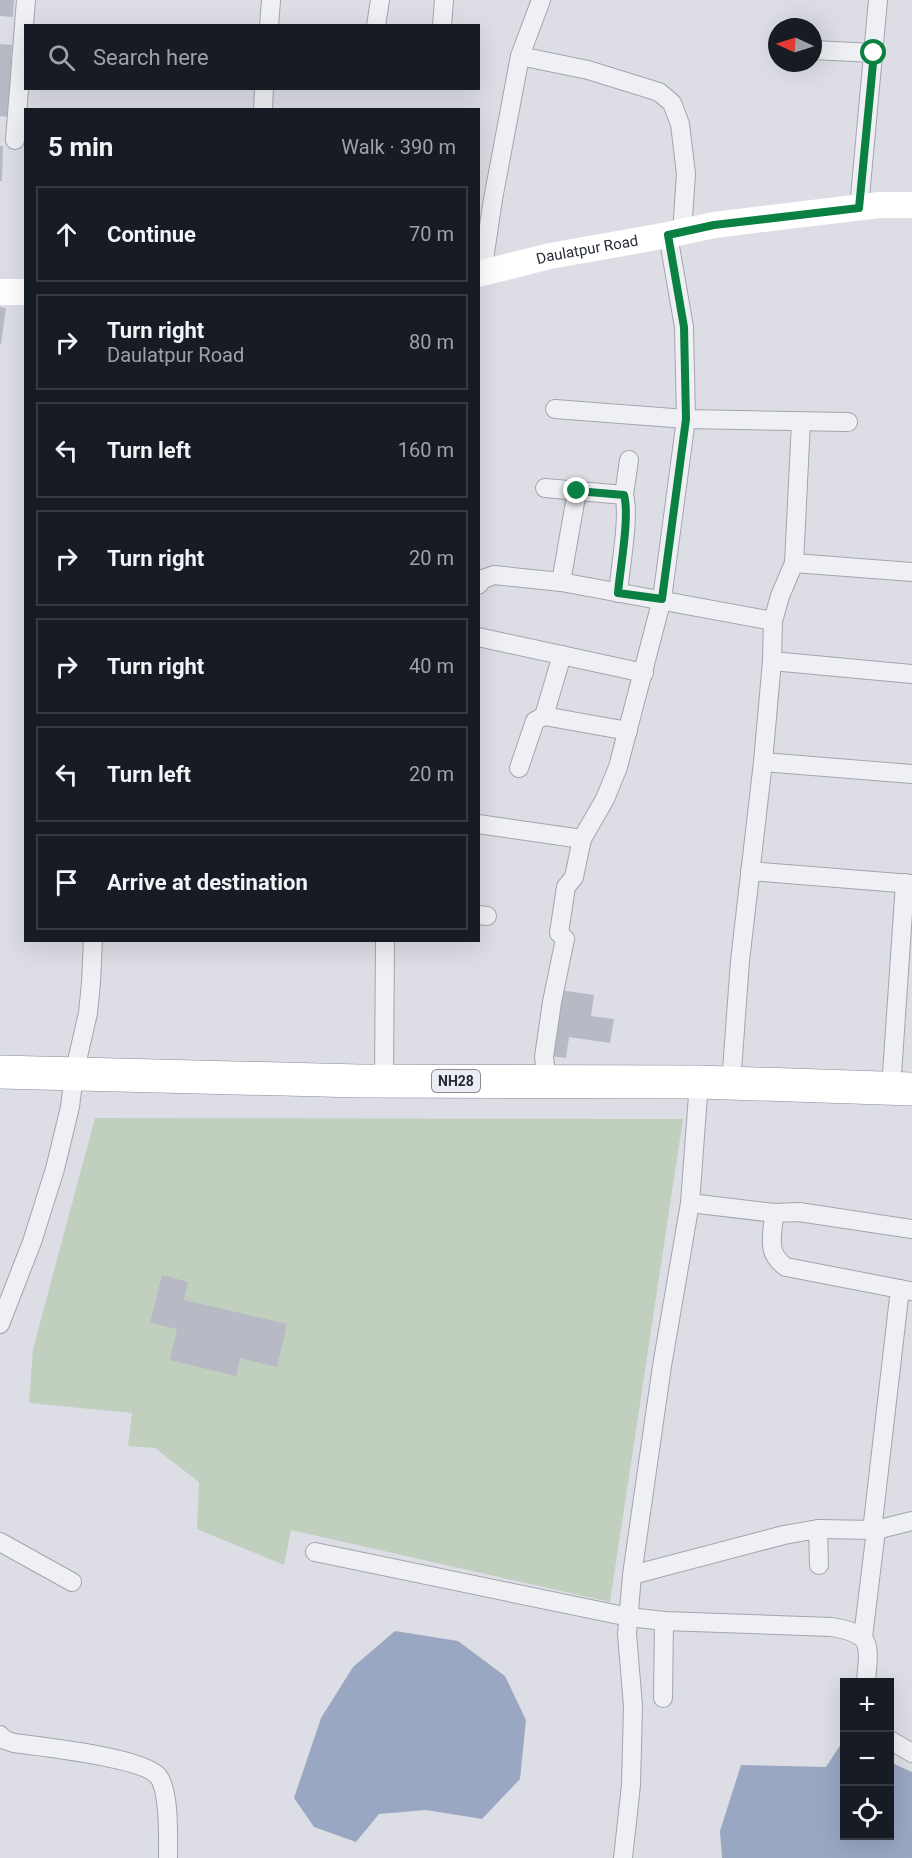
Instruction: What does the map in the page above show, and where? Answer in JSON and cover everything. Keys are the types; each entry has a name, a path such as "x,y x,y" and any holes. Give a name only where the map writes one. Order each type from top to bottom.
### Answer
{"highway":[{"name":"NH28","path":"0,1072 384,1081 715,1083 902,1089"}],"street":[{"path":"14,140 26,0"},
{"path":"269,24 272,0"},
{"path":"376,24 380,0"},
{"path":"442,24 444,0"},
{"path":"480,273 520,56 541,0"},
{"path":"859,208 878,0"},
{"path":"822,50 874,53"},
{"path":"520,56 598,73 659,92 672,103 680,124 686,174 675,233 684,327 686,419 662,599 618,767 605,799 582,839 574,877 566,887 559,933 565,939 544,1057 547,1082"},
{"path":"263,108 264,90"},
{"name":"Daulatpur Road","path":"480,273 550,256 714,225 859,208 912,205"},
{"path":"0,292 24,292"},
{"path":"555,409 686,419 848,422"},
{"path":"623,1858 631,1785 633,1706 627,1634 632,1575 662,1366 690,1203 740,961 763,762 772,662 773,621 780,596 794,563 801,422"},
{"path":"618,593 628,460"},
{"path":"545,488 624,495"},
{"path":"561,582 577,491"},
{"path":"794,563 912,572"},
{"path":"480,583 494,575 561,582 773,621"},
{"path":"480,637 644,673"},
{"path":"519,768 535,722 544,716 561,655"},
{"path":"772,662 912,674"},
{"path":"544,716 628,731"},
{"path":"763,762 912,774"},
{"path":"480,824 582,839"},
{"path":"750,871 908,883 902,1089"},
{"path":"0,1324 32,1242 55,1169 70,1107 74,1074 88,1013 93,942"},
{"path":"384,1081 385,942"},
{"path":"690,1203 774,1213 798,1212 912,1229"},
{"path":"774,1213 772,1251 776,1260 786,1267 906,1290 873,1522 876,1530 863,1637 867,1648 866,1678"},
{"path":"632,1575 784,1534 818,1529 876,1530 912,1521"},
{"path":"818,1529 819,1565"},
{"path":"0,1542 72,1582"},
{"path":"315,1552 629,1617 664,1621 831,1627 853,1631 863,1637"},
{"path":"663,1698 664,1621"},
{"path":"0,1735 14,1743 124,1760 150,1769 158,1776 163,1787 168,1820 168,1858"},
{"path":"894,1743 912,1754"}],"green space":[{"path":"95,1118 683,1119 610,1602 291,1530 284,1565 197,1529 199,1482 155,1448 128,1446 132,1413 29,1403 33,1349"}],"water":[{"path":"395,1631 458,1641 505,1676 526,1720 520,1779 482,1819 426,1810 379,1814 356,1842 314,1827 294,1798 321,1718 353,1667"},
{"path":"840,1746 840,1840 894,1840 894,1764 912,1772 912,1858 722,1858 720,1831 741,1765 826,1767"}],"building":[{"path":"0,0 14,0 13,17 0,16"},
{"path":"0,44 12,45 8,117 0,116"},
{"path":"0,146 3,146 2,181 0,181"},
{"path":"0,307 6,308 1,344 0,344"},
{"path":"560,990 594,995 591,1016 614,1019 610,1043 569,1037 566,1058 550,1056"},
{"path":"162,1275 188,1282 184,1300 287,1324 277,1367 240,1358 236,1376 170,1360 177,1329 150,1323"}],"route":[{"path":"577,491 624,495 626,518 618,593 662,599 686,419 684,327 668,235 714,225 859,208 874,53"}]}
